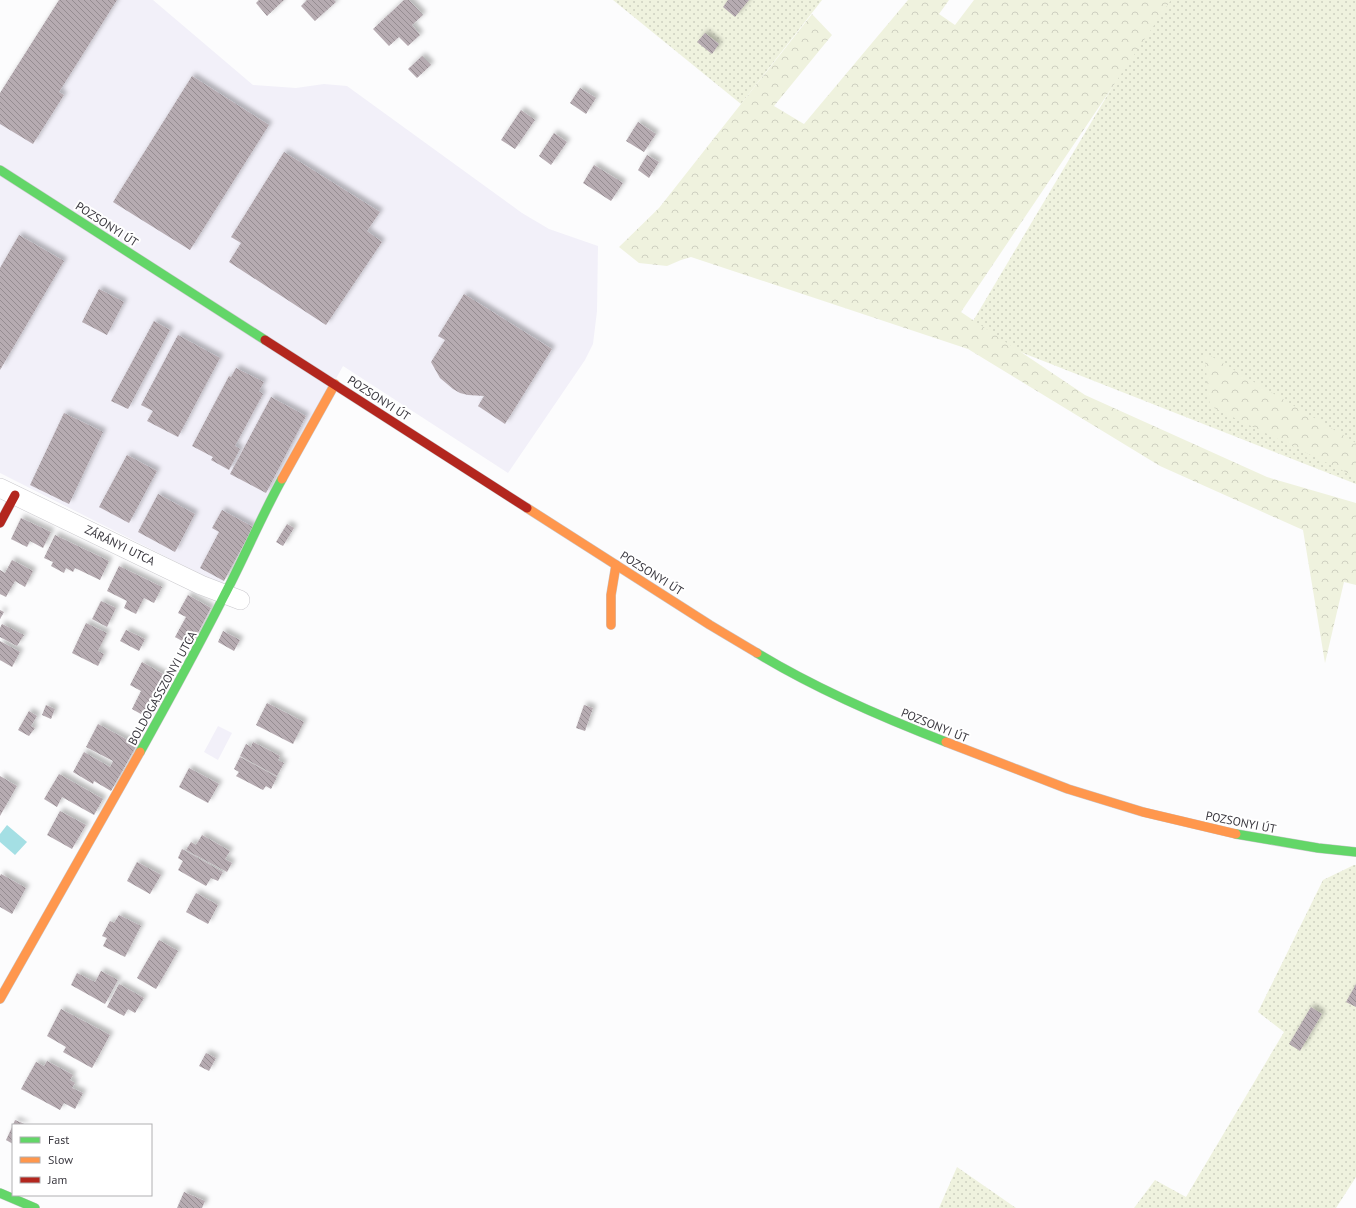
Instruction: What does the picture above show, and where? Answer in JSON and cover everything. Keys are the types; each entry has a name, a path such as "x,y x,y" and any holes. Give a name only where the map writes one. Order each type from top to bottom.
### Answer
{"main road":[{"name":"POZSONYI ÚT","path":"0,170 616,565 788,672 889,720 1068,788 1144,812 1228,833 1318,848 1356,852"},
{"name":"BOLDOGASSZONYI UTCA","path":"0,999 112,805 179,682 233,598 268,505 335,384"},
{"path":"0,523 8,491"},
{"path":"611,625 610,593 616,565"},
{"path":"0,1192 35,1208"}],"street":[{"name":"ZÁRÁNYI UTCA","path":"8,491 194,582 233,598"}],"shaded area":[{"path":"61,0 153,0 253,85 296,88 324,84 347,86 522,213 549,229 598,246 597,311 593,344 585,360 508,473 343,366 222,585 0,473 0,100"},
{"path":"218,726 232,733 218,760 204,752"}],"green space":[{"path":"613,0 822,0 741,104"},
{"path":"908,0 949,0 939,14 955,25 974,0 1171,0 961,312 1085,395 1267,477 1356,503 1356,585 1344,582 1325,663 1303,530 1160,466 968,349 691,257 667,266 639,263 619,247 659,208 812,14 832,35 774,106 804,124"},
{"path":"1164,0 1356,0 1356,484 967,331"},
{"path":"1204,352 1356,443 1356,477 1210,406"},
{"path":"1356,865 1356,1177 1336,1208 1134,1208 1155,1180 1186,1197 1284,1032 1258,1012 1323,880"},
{"path":"957,1167 1016,1208 939,1208"}],"water":[{"path":"7,825 27,842 15,855 0,842 0,834"}],"building":[{"path":"59,0 117,0 59,92 64,95 33,144 0,124 0,93"},
{"path":"259,0 284,0 267,16 256,3"},
{"path":"307,0 334,0 336,2 315,21 301,6"},
{"path":"404,0 409,0 423,15 412,25 420,35 408,46 399,37 389,46 373,29"},
{"path":"728,0 749,0 735,17 723,7"},
{"path":"705,33 719,44 712,54 697,42"},
{"path":"422,56 431,65 417,78 408,69"},
{"path":"192,76 269,125 190,250 113,202"},
{"path":"580,88 596,98 586,114 570,103"},
{"path":"521,110 535,120 515,149 501,140"},
{"path":"638,122 656,134 644,152 626,141"},
{"path":"554,133 567,142 551,165 539,156"},
{"path":"284,152 380,212 367,231 382,242 326,325 229,262 241,243 231,237"},
{"path":"647,155 659,162 649,178 638,170"},
{"path":"594,165 623,183 611,201 583,183"},
{"path":"19,235 64,261 0,370 0,268"},
{"path":"99,289 124,302 107,335 82,322"},
{"path":"464,294 552,349 505,424 478,406 484,396 468,395 453,389 440,378 431,362 445,340 438,336"},
{"path":"154,321 170,330 128,409 111,401"},
{"path":"178,335 220,358 178,437 147,421 153,411 141,405"},
{"path":"236,368 264,382 259,391 263,394 235,446 240,449 229,470 211,460 213,457 192,446 229,376 231,377"},
{"path":"271,397 306,416 266,493 230,474"},
{"path":"64,413 103,432 69,504 30,485"},
{"path":"127,455 157,471 129,523 99,507"},
{"path":"158,494 195,514 175,552 138,532"},
{"path":"222,510 253,527 224,581 200,568 219,532 212,528"},
{"path":"21,518 51,532 43,548 30,541 27,547 11,539"},
{"path":"287,524 294,528 283,546 276,542"},
{"path":"55,535 109,561 100,580 75,568 73,572 66,568 64,573 51,566 53,562 44,558"},
{"path":"12,560 33,571 25,587 15,581 6,597 0,594 0,570 5,573"},
{"path":"119,566 162,587 154,603 144,598 136,614 124,608 127,601 107,591"},
{"path":"188,595 211,608 191,646 175,637 186,617 178,613"},
{"path":"101,601 116,608 107,627 92,619"},
{"path":"0,610 4,612 0,619"},
{"path":"86,623 107,633 98,651 104,654 98,666 72,653"},
{"path":"2,624 24,635 17,646 0,637 0,628"},
{"path":"126,630 145,639 139,651 120,641"},
{"path":"223,631 240,640 234,651 218,642"},
{"path":"0,641 20,652 12,667 0,660"},
{"path":"142,662 170,678 148,718 132,709 141,691 130,685"},
{"path":"267,703 304,722 293,744 256,725"},
{"path":"46,705 55,709 51,719 42,715"},
{"path":"584,705 593,708 585,731 576,728"},
{"path":"29,711 37,716 31,726 35,728 29,736 18,730"},
{"path":"98,724 137,745 111,791 94,781 93,784 73,772 84,752 110,767 113,761 86,747"},
{"path":"253,742 280,756 278,760 284,763 277,776 240,756 246,744 251,747"},
{"path":"240,757 277,777 271,789 266,786 263,790 236,776 239,772 234,769"},
{"path":"189,768 219,784 208,803 179,787"},
{"path":"59,774 103,799 94,815 62,797 57,807 44,799"},
{"path":"0,776 17,786 0,816"},
{"path":"60,811 86,825 72,849 47,835"},
{"path":"202,835 230,851 225,859 232,863 227,872 186,850 191,842 196,845"},
{"path":"182,849 223,872 218,881 211,878 206,886 178,870 183,861 178,858"},
{"path":"137,862 161,875 150,894 127,881"},
{"path":"1,874 26,888 12,914 0,907"},
{"path":"196,893 218,905 208,924 186,912"},
{"path":"119,915 141,926 125,957 103,946 107,938 102,936 110,921 114,923"},
{"path":"159,940 178,951 156,989 137,978"},
{"path":"101,971 118,980 105,1004 71,985 77,973 95,982"},
{"path":"119,984 144,998 135,1013 128,1009 124,1016 107,1007"},
{"path":"1356,984 1356,1007 1346,1002"},
{"path":"1311,1007 1322,1014 1300,1051 1289,1044"},
{"path":"61,1009 110,1035 92,1068 63,1052 66,1047 47,1036"},
{"path":"206,1053 216,1058 209,1071 199,1066"},
{"path":"47,1061 73,1075 70,1080 75,1083 72,1088 83,1093 75,1109 64,1103 60,1110 21,1089 36,1062 44,1066"},
{"path":"15,1120 25,1124 13,1124"},
{"path":"12,1127 12,1143 6,1140"},
{"path":"184,1192 205,1201 202,1208 177,1208"}],"traffic: fast":[{"path":"0,170 265,340"},
{"path":"140,752 214,616 282,479"},
{"path":"757,653 802,679 849,702 946,742"},
{"path":"1236,834 1318,848 1356,852"},
{"path":"0,1193 35,1208"}],"traffic: slow":[{"path":"282,479 335,384"},
{"path":"527,508 710,625 757,653"},
{"path":"611,625 611,595 616,565"},
{"path":"946,742 1068,789 1143,812 1236,834"},
{"path":"0,999 140,752"}],"traffic: jam":[{"path":"265,340 527,508"},
{"path":"0,523 15,495"}]}
